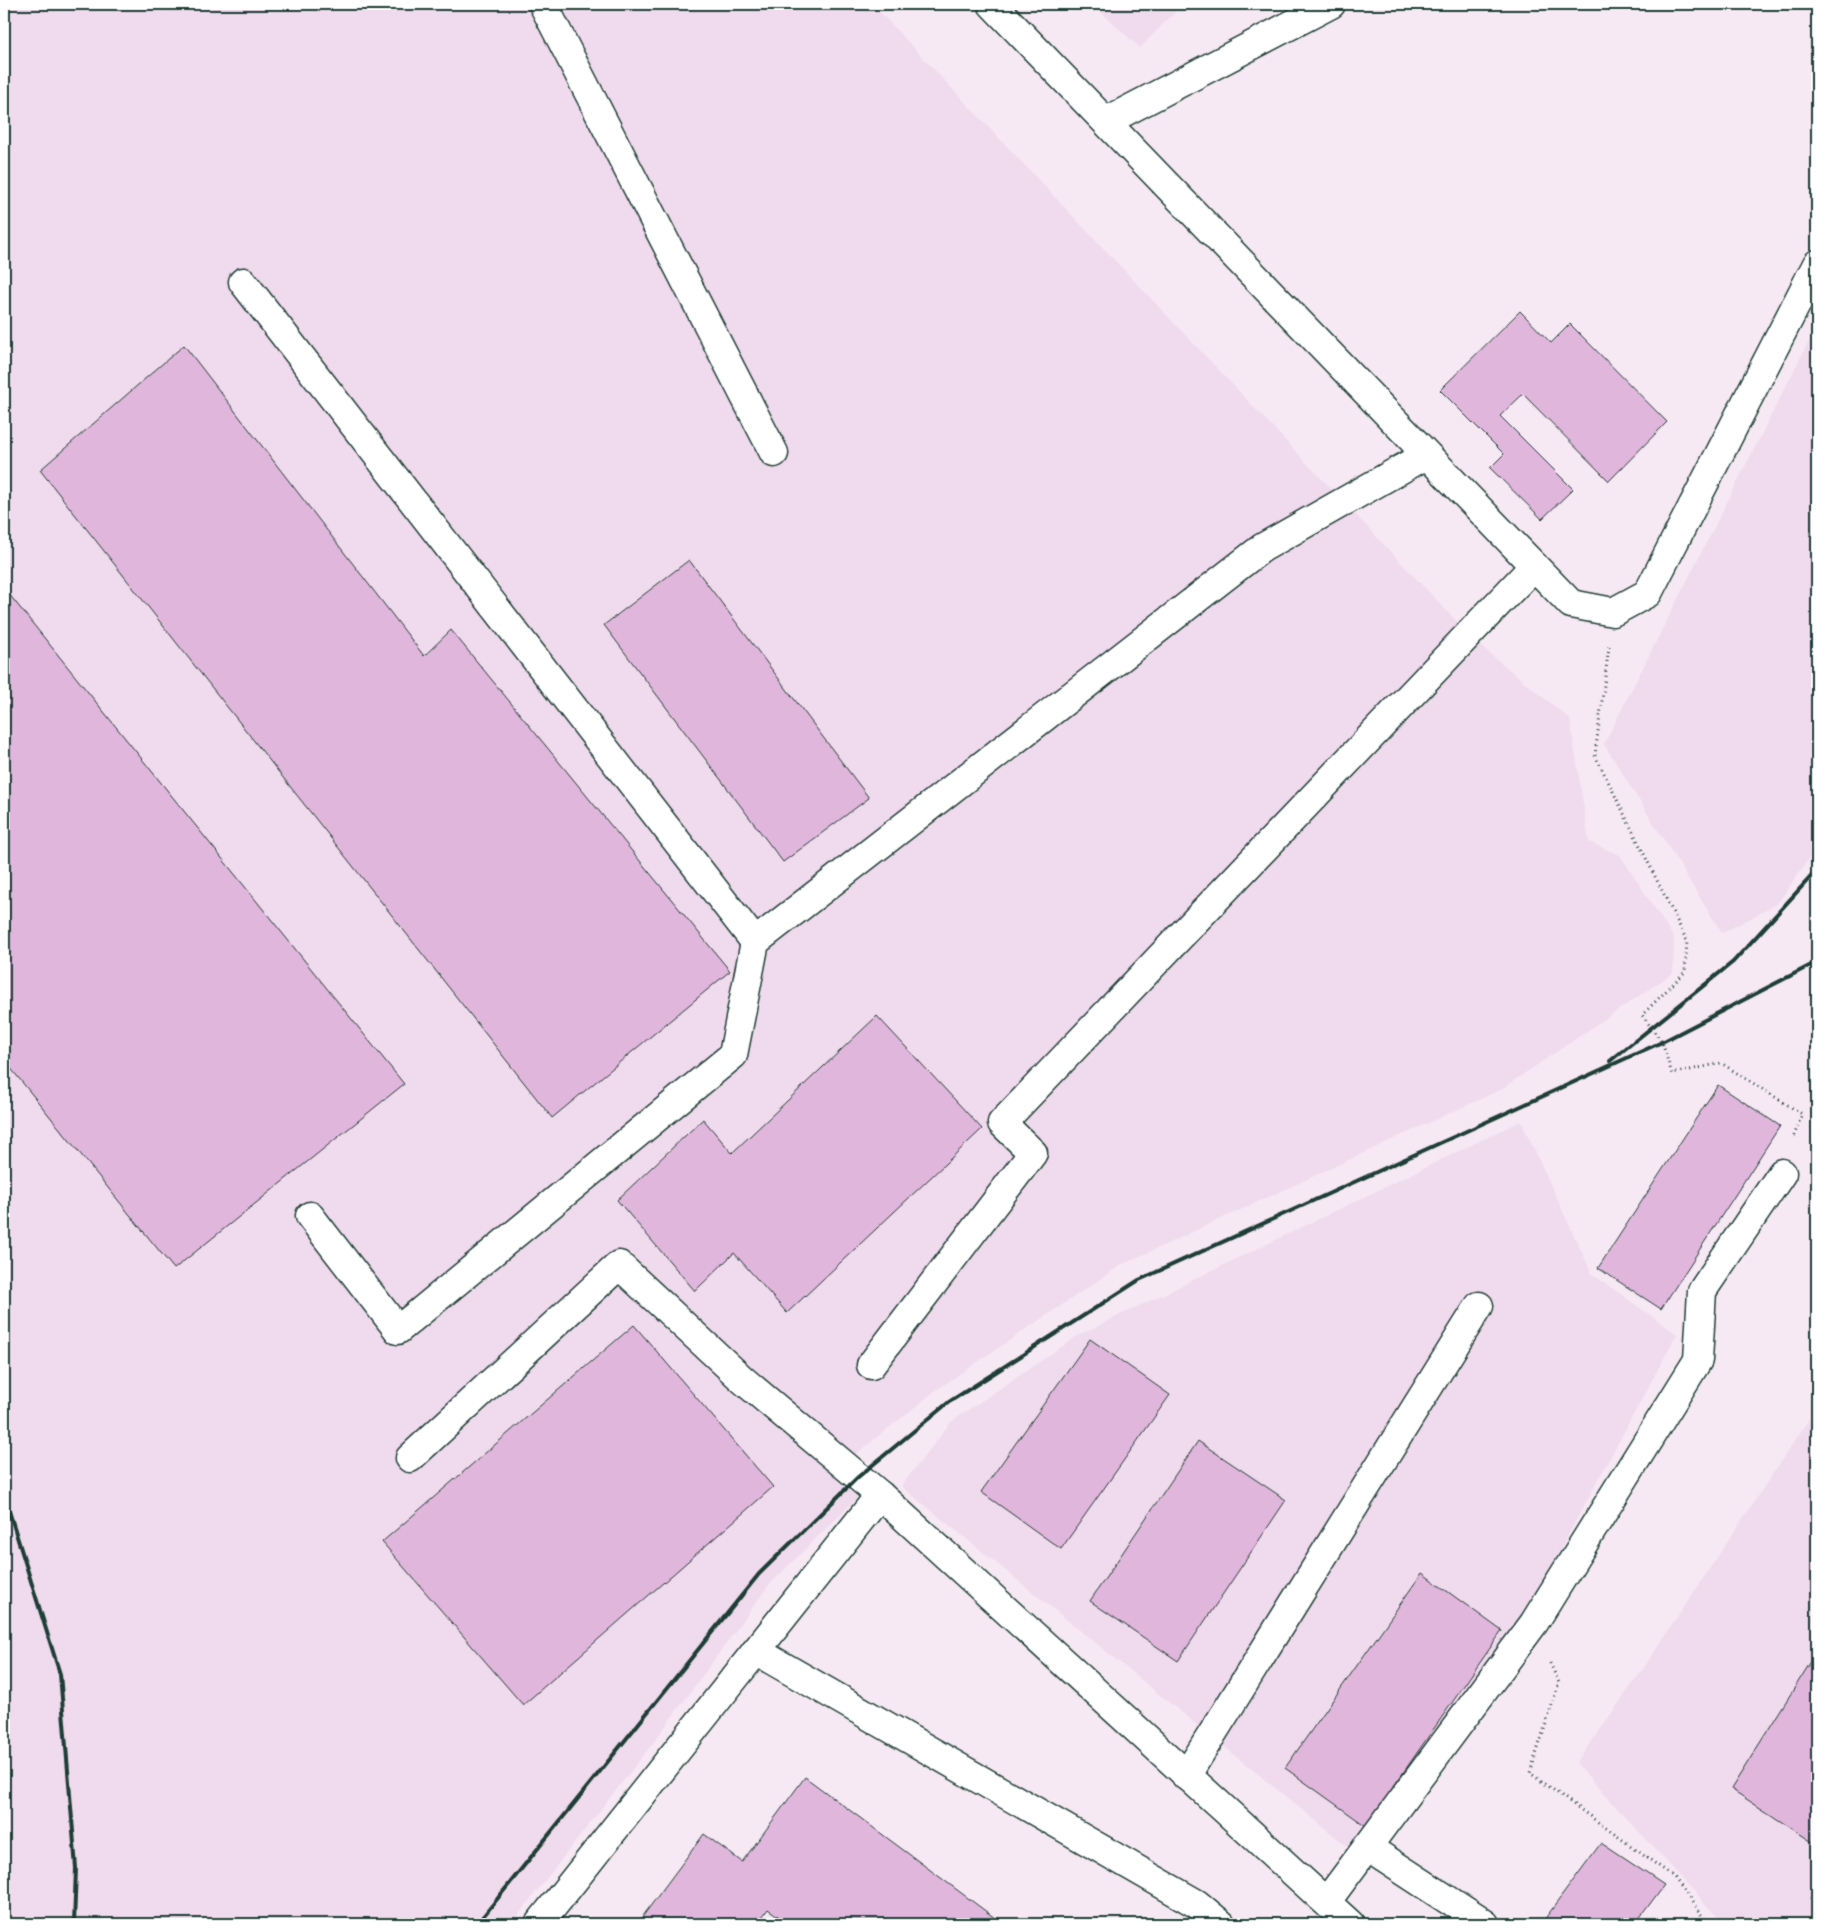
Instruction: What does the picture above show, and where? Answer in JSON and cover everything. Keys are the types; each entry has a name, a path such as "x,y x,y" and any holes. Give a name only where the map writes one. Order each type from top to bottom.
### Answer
{"lane":[{"path":"543,4 774,454"},
{"path":"992,4 1107,121 1571,604 1613,612 1648,593 1817,264"},
{"path":"1107,121 1331,4"},
{"path":"244,282 755,942"},
{"path":"310,1216 398,1330 733,1055 755,942 1262,548 1426,455"},
{"path":"871,1365 1033,1153 1002,1123 1534,566"},
{"path":"1327,1901 1534,1623 1698,1360 1702,1292 1782,1173"},
{"path":"410,1458 619,1265 743,1380 880,1495 1350,1924"},
{"path":"1186,1776 1479,1306"},
{"path":"539,1924 880,1495"},
{"path":"756,1651 1197,1904 1221,1924"},
{"path":"1367,1847 1485,1924"}],"path":[{"path":"1613,612 1595,755 1686,941 1685,972 1642,1014 1662,1042 1672,1074 1721,1063 1802,1114 1782,1173"},
{"path":"1534,1623 1558,1683 1530,1773 1674,1877 1708,1924"}],"shaded area":[{"path":"4,4 872,4 1479,645 1570,719 1589,842 1620,855 1674,938 1673,973 1500,1090 1121,1265 936,1390 845,1463 870,1485 769,1585 656,1739 511,1924 4,1924"},
{"path":"1092,4 1183,4 1140,48"},
{"path":"1817,325 1817,847 1777,904 1722,933 1604,744"},
{"path":"1521,1121 1592,1274 1677,1334 1527,1611 1352,1850 901,1486 952,1421 1079,1335"},
{"path":"1817,1407 1817,1924 1724,1924 1576,1763 1639,1675"}],"building":[{"path":"1520,311 1551,343 1570,324 1667,422 1609,481 1523,394 1500,416 1573,489 1542,519 1490,468 1504,454 1440,390"},
{"path":"184,345 424,656 451,630 730,971 552,1118 40,470"},
{"path":"689,560 869,798 783,862 604,625"},
{"path":"4,588 404,1084 174,1269 4,1060"},
{"path":"877,1016 982,1129 787,1313 734,1253 695,1291 617,1200 703,1119 732,1153"},
{"path":"1718,1085 1780,1126 1661,1309 1598,1268"},
{"path":"634,1325 773,1487 523,1705 382,1542"},
{"path":"1090,1339 1170,1395 1061,1549 981,1492"},
{"path":"1198,1441 1286,1500 1178,1661 1090,1601"},
{"path":"1422,1573 1502,1631 1366,1826 1285,1768"},
{"path":"1817,1652 1817,1845 1731,1789"},
{"path":"805,1777 1003,1924 789,1924 768,1909 757,1924 637,1924 704,1834 742,1862"},
{"path":"1601,1843 1664,1885 1635,1924 1541,1924"},
{"path":"1817,1882 1817,1904 1810,1898"}],"railway":[{"path":"1610,1061 1733,962 1817,870"},
{"path":"477,1924 759,1574 858,1477 949,1402 1139,1280 1662,1042 1817,962"},
{"path":"4,1495 60,1674 76,1868 74,1924"}]}
